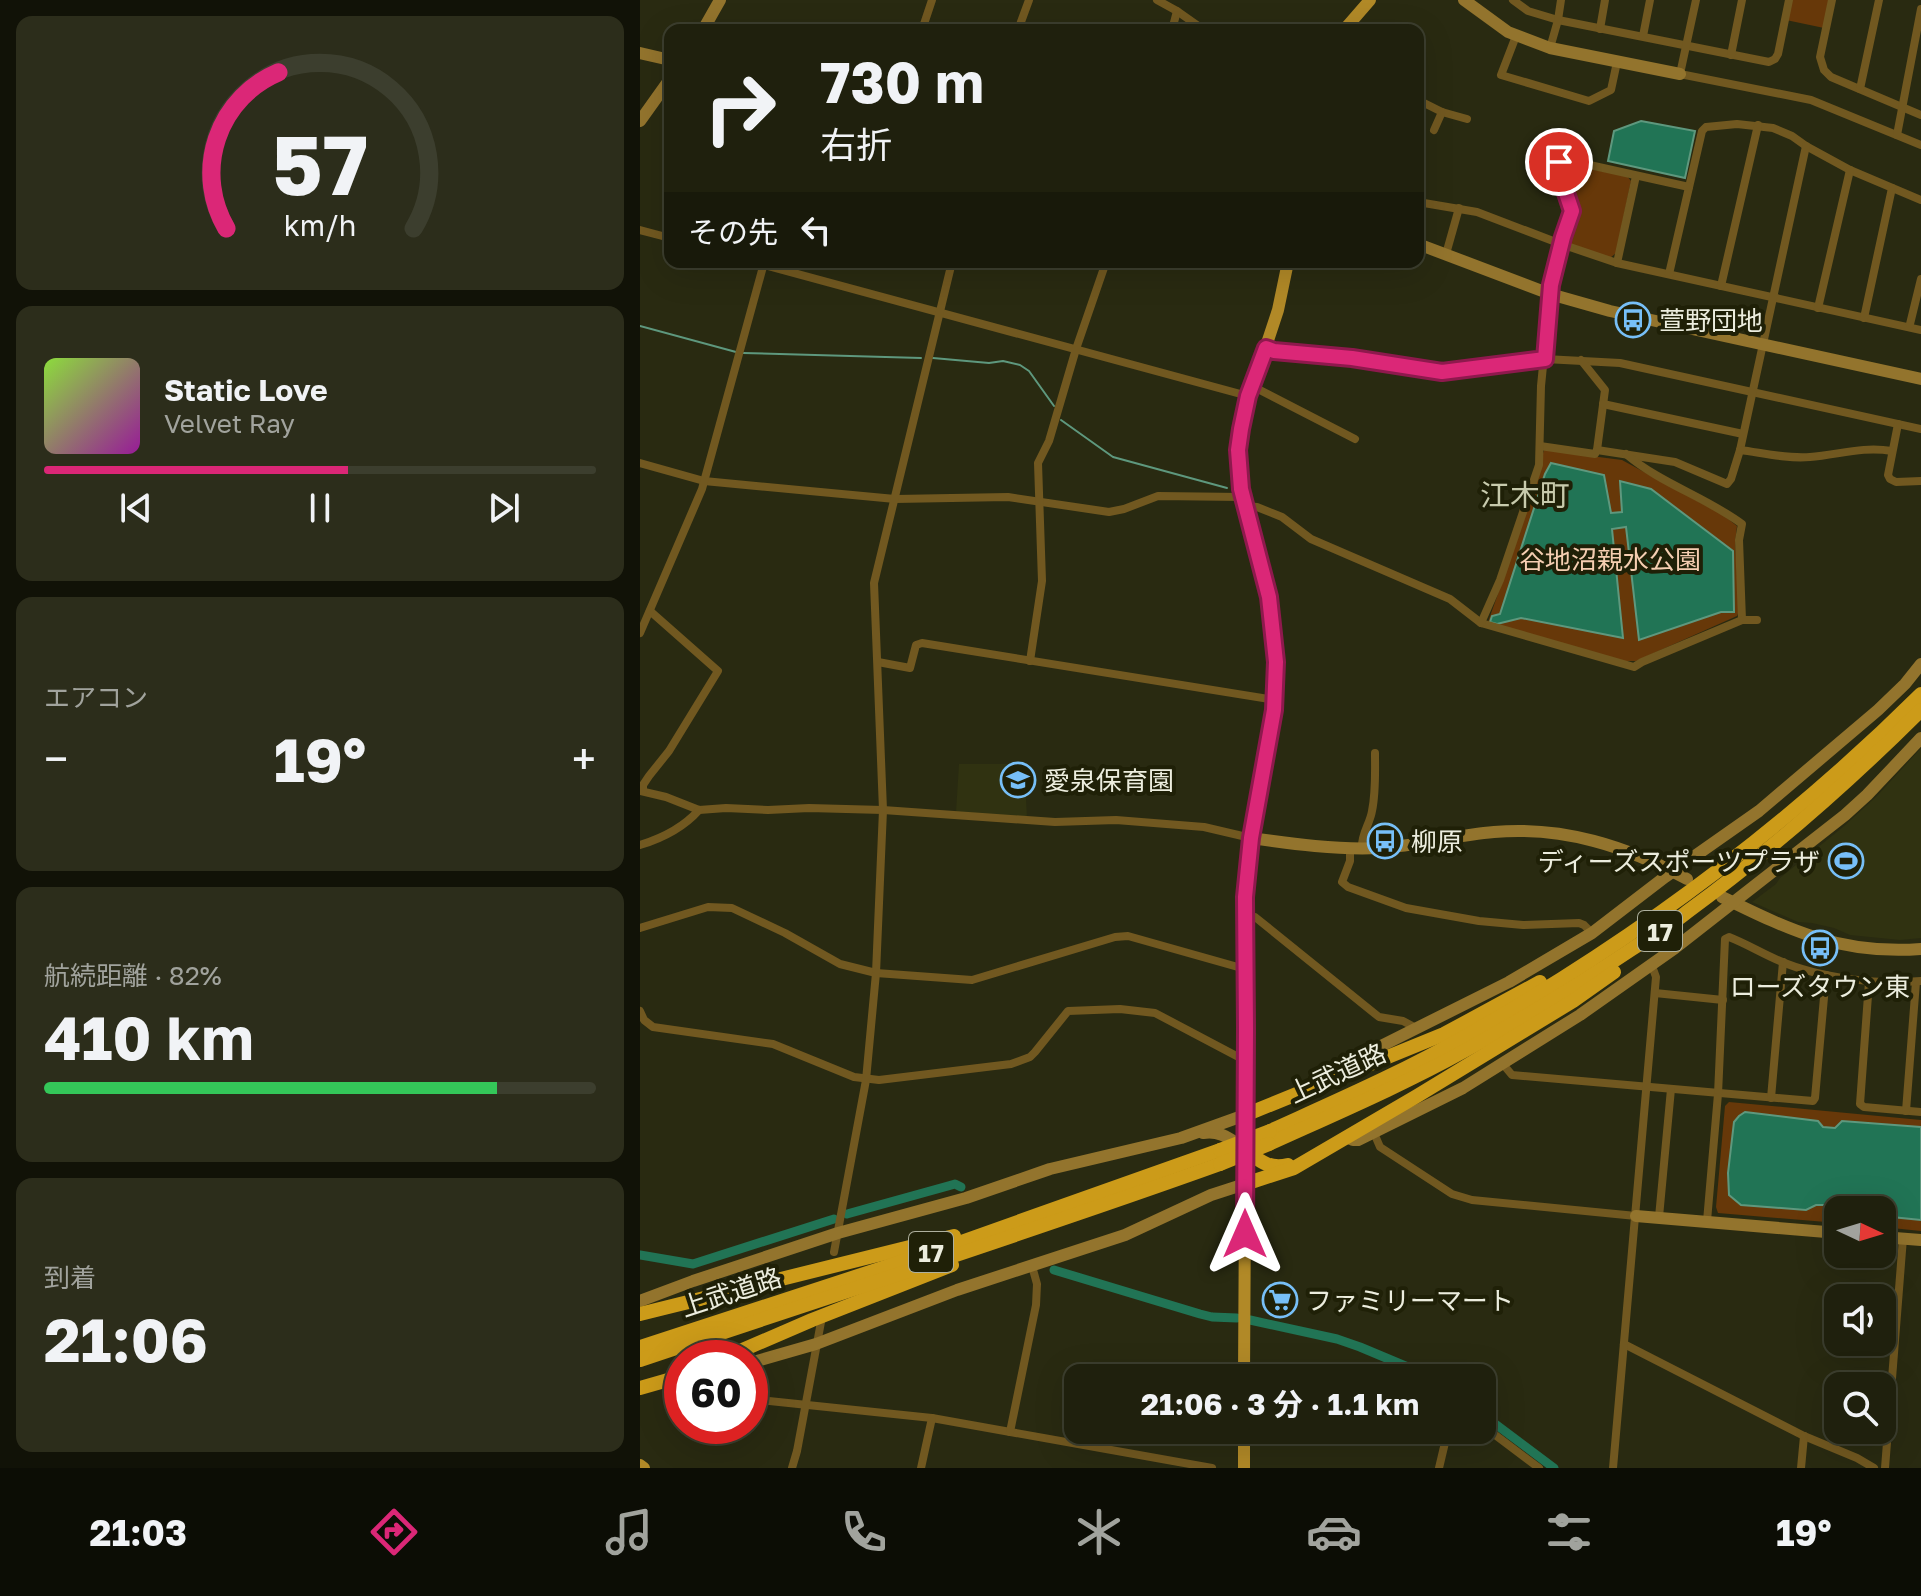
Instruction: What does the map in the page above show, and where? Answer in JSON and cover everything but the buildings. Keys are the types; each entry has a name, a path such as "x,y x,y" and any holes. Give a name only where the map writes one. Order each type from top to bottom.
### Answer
{"highway":[{"name":"上武道路","path":"1270,1138 1465,1037 1559,981 1663,911 1806,800 1921,694"},
{"name":"上武道路","path":"640,1360 1037,1229 1364,1101 1465,1051 1686,914 1813,811 1921,710"},
{"path":"1245,1115 1444,1034 1663,911"},
{"path":"1245,1184 1294,1168 1573,1001 1641,952 1686,914"},
{"path":"1245,1150 1263,1164 1274,1167 1311,1158"},
{"name":"上武道路","path":"640,1347 1220,1157"},
{"name":"17","path":"640,1314 1010,1225"},
{"name":"17","path":"766,1340 1037,1229"},
{"path":"640,1388 664,1382"}],"main road":[{"path":"1349,24 1370,0"},
{"path":"1244,1364 1246,884 1275,700 1276,662 1272,615 1244,501 1238,450 1250,391 1278,310 1287,268"},
{"path":"1244,1444 1244,1468"}],"street":[{"path":"706,24 720,0"},
{"path":"924,24 932,0"},
{"path":"1020,24 1029,0"},
{"path":"1157,0 1195,24"},
{"path":"1464,0 1508,32 1550,48 1811,100 1921,145"},
{"path":"1513,0 1528,11 1558,20 1769,62 1778,54 1789,0"},
{"path":"1550,48 1561,0"},
{"path":"1600,29 1605,0"},
{"path":"1643,36 1650,0"},
{"path":"1680,74 1696,0"},
{"path":"1731,55 1742,0"},
{"path":"1832,0 1820,57 1824,70 1831,77 1921,115"},
{"path":"1860,89 1879,0"},
{"path":"1897,135 1921,9"},
{"path":"1174,24 1177,11"},
{"path":"1516,36 1501,75 1589,101 1611,90 1617,62"},
{"path":"640,53 664,59"},
{"path":"640,121 664,87"},
{"path":"1424,103 1467,119"},
{"path":"1434,130 1442,112"},
{"path":"1669,274 1702,131 1706,127 1737,124 1773,128 1850,170 1921,200"},
{"path":"1721,286 1758,125"},
{"path":"1597,450 1675,462 1727,484 1731,479 1740,450 1806,146"},
{"path":"1481,623 1500,580 1539,465 1541,386 1550,294 1572,211 1559,172 1559,162 1567,160 1689,187"},
{"path":"1818,308 1850,170"},
{"path":"1617,263 1636,176"},
{"path":"1864,318 1892,188"},
{"path":"1424,203 1494,217 1617,263 1921,330"},
{"path":"1446,254 1459,208"},
{"path":"640,230 664,236"},
{"path":"1424,246 1550,294 1610,311 1921,379"},
{"path":"640,633 704,481 763,268"},
{"path":"782,268 1076,349 1250,391 1355,439"},
{"path":"834,1252 866,1080 876,973 883,810 874,583 951,268"},
{"path":"1030,661 1042,588 1038,463 1049,441 1104,268"},
{"path":"1910,324 1921,279"},
{"path":"1266,348 1442,372 1545,359 1620,363 1921,429"},
{"path":"1540,446 1595,454 1597,450 1605,390 1581,360"},
{"path":"1603,404 1743,434"},
{"path":"1898,424 1888,470 1890,479 1896,482 1921,481"},
{"path":"1740,450 1810,457 1850,450 1892,451"},
{"path":"1625,453 1656,476 1725,511 1742,524 1739,540 1742,620"},
{"path":"640,463 704,481 895,499 1008,497 1109,512 1158,496 1244,501 1282,517 1311,539 1450,599 1481,623 1634,667 1742,620 1757,620"},
{"path":"650,611 718,671 641,791 699,810 809,808 1055,822 1160,822 1288,843 1356,848 1414,845 1491,832 1542,832 1612,845 1687,879"},
{"path":"878,662 910,668 916,645 922,643 1275,700"},
{"path":"1322,1083 1327,1073 1509,982 1592,933 1759,811 1878,710 1921,664"},
{"path":"1346,1137 1358,1140 1463,1088 1652,966 1728,900 1856,805 1921,738"},
{"path":"1375,753 1371,817 1342,882 1348,887 1406,908 1523,925 1579,923 1592,933"},
{"path":"640,845 680,828 699,810"},
{"path":"1728,900 1772,922 1822,941 1877,949 1921,949"},
{"path":"640,928 708,907 732,908 840,964 876,973 972,980 1115,937 1128,936 1245,969"},
{"path":"1245,914 1255,917 1379,1017 1403,1021 1416,1028"},
{"path":"1707,1221 1727,937 1783,962 1826,975 1869,982 1919,982 1906,1111"},
{"path":"1771,1098 1783,962"},
{"path":"1613,1468 1655,993 1656,977 1652,966"},
{"path":"1502,1063 1512,1075 1813,1101 1826,975"},
{"path":"1869,982 1860,1104 1864,1107 1921,1112"},
{"path":"1655,993 1723,1000"},
{"path":"640,1011 644,1020 653,1027 773,1044 866,1080 1011,1064 1030,1057 1068,1011 1098,1009 1155,1013 1246,1061"},
{"path":"1659,1217 1671,1089"},
{"path":"1181,1138 1245,1115"},
{"path":"640,1301 838,1233 966,1198 1050,1169 1214,1131 1245,1150"},
{"path":"1374,1133 1380,1147 1452,1194 1472,1200 1824,1232"},
{"path":"768,1358 816,1344 943,1295 1125,1235 1211,1195 1245,1184"},
{"path":"1896,1238 1921,1240"},
{"path":"1885,1468 1903,1238"},
{"path":"1010,1432 1036,1300 1037,1284 1032,1266"},
{"path":"792,1468 821,1322"},
{"path":"1624,1344 1804,1436 1874,1468"},
{"path":"768,1401 932,1418 1212,1468"},
{"path":"921,1468 932,1418"},
{"path":"1496,1436 1539,1468"},
{"path":"1801,1468 1804,1436"},
{"path":"1439,1468 1445,1444"}],"shaded area":[{"path":"1641,121 1695,131 1685,178 1608,161 1614,131"},
{"name":"谷地沼親水公園","path":"1551,463 1604,475 1611,513 1622,512 1620,481 1651,489 1733,551 1734,612 1721,612 1639,640 1626,527 1612,529 1623,638 1521,618 1497,624 1490,622 1492,616 1500,614"},
{"path":"1921,748 1921,938 1900,940 1850,935 1834,928 1798,922 1752,902 1843,827 1877,796"},
{"path":"959,764 1024,764 1027,817 956,812"},
{"path":"1745,1112 1818,1121 1823,1127 1835,1128 1842,1121 1921,1127 1921,1220 1896,1217 1896,1196 1824,1196 1824,1205 1806,1210 1741,1205 1729,1195 1728,1173 1734,1122"}],"green space":[{"path":"1791,0 1830,0 1824,28 1786,20"},
{"path":"1584,168 1627,176 1631,181 1616,253 1610,258 1567,244 1565,240 1576,212 1566,184 1580,186"},
{"name":"谷地沼親水公園","path":"1544,450 1622,460 1723,515 1737,526 1737,616 1636,661 1624,661 1488,622"},
{"path":"1729,1102 1921,1120 1921,1231 1896,1228 1896,1196 1824,1196 1824,1222 1718,1213 1725,1106"}],"waterway":[{"path":"640,326 736,352"},
{"path":"743,353 921,358"},
{"path":"933,358 989,363 1003,361 1020,365 1029,371 1054,406"},
{"path":"1061,420 1113,457 1227,488"},
{"path":"847,1214 955,1184 961,1187"},
{"path":"640,1255 693,1264 834,1219"},
{"path":"1054,1270 1200,1314 1237,1318"},
{"path":"1250,1320 1337,1339 1401,1364"},
{"path":"1496,1424 1554,1468"}],"place":[{"name":"萱野団地","path":"1633,320"},
{"name":"愛泉保育園","path":"1018,780"},
{"name":"柳原","path":"1385,841"},
{"name":"ディーズスポーツプラザ","path":"1846,861"},
{"name":"ローズタウン東","path":"1820,948"},
{"name":"ファミリーマート","path":"1280,1300"}],"district":[{"name":"江木町","path":"1525,495"}],"route":[{"path":"1245,1234 1245,897 1276,679 1269,597 1242,497 1238,468 1238,450 1248,396 1266,348 1442,372 1545,359 1551,285 1572,215 1559,162"}]}
